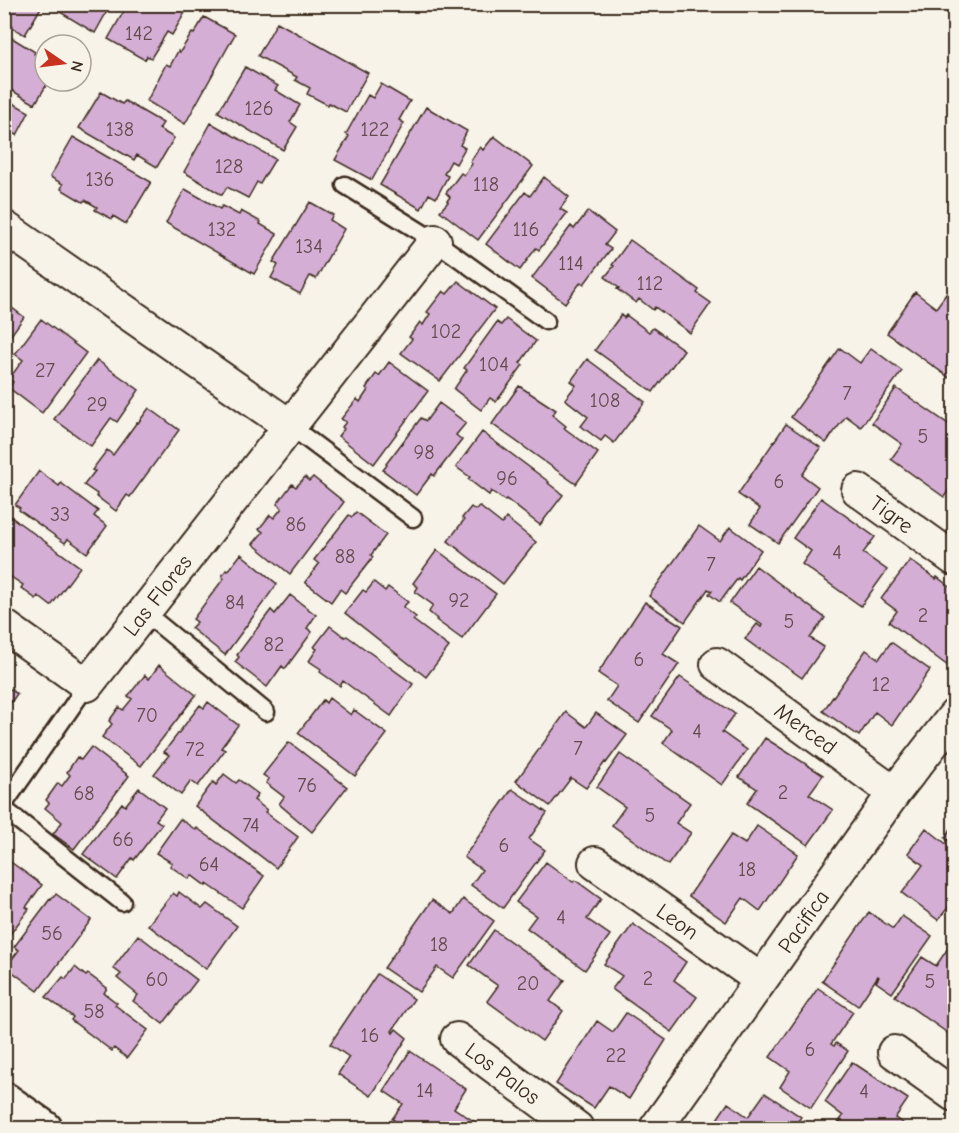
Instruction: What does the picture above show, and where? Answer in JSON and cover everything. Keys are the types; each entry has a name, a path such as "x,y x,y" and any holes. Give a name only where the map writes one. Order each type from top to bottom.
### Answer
{"main road":[{"path":"4,1099 45,1128"}],"street":[{"path":"4,227 290,426"},
{"name":"Las Flores","path":"87,685 435,241"},
{"name":"Tigre","path":"858,490 954,559"},
{"path":"4,626 87,685"},
{"name":"Merced","path":"717,663 894,793"},
{"name":"Pacifica","path":"656,1128 894,793 954,716"},
{"name":"Leon","path":"595,863 761,980"},
{"name":"Los Palos","path":"457,1039 577,1128"},
{"path":"894,1052 954,1095"}],"lane":[{"path":"345,185 435,241 546,321"},
{"path":"290,426 413,518"},
{"path":"144,612 266,712"},
{"path":"87,685 4,806 122,902"}],"building":[{"path":"4,4 43,4 25,35 4,23"},
{"path":"58,4 111,4 95,33 60,12 62,7"},
{"path":"128,4 190,4 172,35 167,32 151,58 147,56 145,60 108,39"},
{"path":"204,17 235,34 185,124 147,101 166,64 170,66 178,51 180,52 192,33 194,34"},
{"path":"277,22 368,73 346,112 307,94 310,88 295,80 297,77 258,56"},
{"path":"4,33 33,51 33,93 42,93 35,104 4,86"},
{"path":"245,67 278,86 275,90 300,105 290,122 297,127 283,150 218,112"},
{"path":"381,84 410,101 399,120 404,123 372,180 335,160 349,136 346,134 368,95 373,98"},
{"path":"101,92 122,104 125,101 163,123 159,129 174,138 157,167 137,155 134,160 79,128"},
{"path":"4,98 29,112 17,135 9,131 4,140"},
{"path":"426,107 467,131 460,145 465,148 456,164 451,161 444,174 448,176 436,198 429,194 421,209 380,185"},
{"path":"211,123 275,159 260,184 257,182 248,198 227,187 222,195 184,172"},
{"path":"494,136 533,166 478,240 440,211 450,197 446,193 461,173 464,175 480,147 483,150"},
{"path":"73,137 151,182 126,224 113,216 112,219 95,210 97,207 61,189 63,184 50,177"},
{"path":"544,177 569,197 560,209 567,213 539,250 536,248 520,270 486,244 525,192 530,196"},
{"path":"185,189 220,209 222,206 239,215 241,211 277,234 254,274 166,223"},
{"path":"310,202 333,215 330,220 344,229 316,279 310,276 300,294 271,278 278,265 273,262"},
{"path":"588,211 615,232 605,245 611,249 584,284 581,282 565,303 532,278 571,226 574,229"},
{"path":"630,240 699,290 697,293 711,303 690,333 655,307 653,310 639,299 636,303 605,277"},
{"path":"458,281 495,309 440,381 401,353 412,339 409,337 420,322 423,325 430,314 427,312 443,291 447,294"},
{"path":"915,292 936,308 946,294 954,300 954,381 887,333"},
{"path":"4,302 24,317 4,345"},
{"path":"621,315 624,318 626,315 649,332 653,328 684,350 653,392 595,350"},
{"path":"41,319 86,353 42,413 9,388 13,382 9,379 23,360 15,354"},
{"path":"506,319 536,341 520,363 523,365 496,402 490,398 481,410 454,389 467,370 464,368 497,322 501,325"},
{"path":"840,348 860,363 871,348 902,371 861,427 846,416 826,443 791,417"},
{"path":"587,359 645,402 614,443 605,436 601,441 581,426 588,417 565,399 576,385 571,381"},
{"path":"97,360 139,390 117,422 111,418 91,446 54,419"},
{"path":"389,362 428,391 374,464 338,436 346,422 341,419 357,399 360,402 376,374 379,376"},
{"path":"519,386 556,410 552,415 566,426 564,428 598,453 576,484 492,424"},
{"path":"896,388 954,428 954,483 944,497 891,459 902,444 872,423"},
{"path":"439,403 466,423 456,435 462,440 416,495 383,470 421,418 426,421"},
{"path":"149,408 179,430 130,497 127,495 116,511 84,485 107,450 113,455"},
{"path":"786,424 821,448 802,475 818,487 778,543 750,524 760,509 738,494"},
{"path":"482,432 563,495 540,525 506,499 505,501 491,491 489,495 456,467"},
{"path":"39,471 59,486 61,483 98,511 94,516 107,526 87,553 68,539 65,543 15,505"},
{"path":"305,477 309,481 313,477 344,502 290,574 253,544 263,532 259,529 270,515 274,518 282,508 277,504 292,484 296,487"},
{"path":"821,498 875,537 863,553 887,570 861,606 802,564 811,551 793,538"},
{"path":"479,506 502,524 506,518 536,542 503,584 448,541 471,507 475,510"},
{"path":"356,512 386,535 371,555 373,557 345,593 340,589 331,602 305,582 319,564 314,560 349,515 352,517"},
{"path":"7,514 80,567 51,606 38,596 36,599 21,588 23,585 11,577 9,580 4,577 4,517"},
{"path":"699,526 720,541 730,527 761,550 740,580 738,578 720,602 709,594 712,591 708,589 685,622 649,596"},
{"path":"437,550 496,594 462,639 436,620 429,612 433,605 415,592 418,587 413,583"},
{"path":"241,554 277,584 225,655 191,628 197,622 193,619 224,578 222,576 226,570 228,571"},
{"path":"910,560 954,590 954,606 949,613 954,617 954,657 948,666 889,622 897,611 881,599"},
{"path":"756,566 825,618 810,638 824,647 802,678 745,639 757,624 761,627 762,625 730,603"},
{"path":"374,582 385,591 388,587 408,602 403,607 416,617 413,620 449,647 426,677 345,613 363,590 366,592"},
{"path":"290,595 316,615 307,628 312,632 285,669 282,666 267,687 235,662 239,657 237,655 271,610 275,614"},
{"path":"645,602 682,626 663,654 679,664 639,723 607,701 617,686 598,673"},
{"path":"330,626 413,684 391,716 343,681 340,686 309,661 317,649 314,647"},
{"path":"891,642 930,670 892,725 875,712 859,736 823,711 866,650 879,659"},
{"path":"159,665 196,695 141,766 102,737 112,724 109,721 119,707 123,710 132,699 128,696 145,675 149,679"},
{"path":"680,677 735,714 722,732 747,750 722,785 663,743 672,730 652,716"},
{"path":"4,685 17,694 4,712"},
{"path":"329,698 351,715 354,710 387,734 355,776 298,733 323,700 326,703"},
{"path":"208,702 238,725 221,748 225,750 198,786 191,781 181,795 154,774 169,755 164,752 200,705 204,708"},
{"path":"566,712 586,727 596,713 627,735 586,788 571,778 550,806 516,781"},
{"path":"765,738 823,775 809,794 833,810 808,845 747,803 757,789 739,777"},
{"path":"289,742 347,787 312,832 279,804 284,797 266,783 269,779 263,775"},
{"path":"91,747 129,776 74,849 53,834 62,822 45,808 49,803 46,800 58,783 62,786 70,775 67,772 77,757 81,760"},
{"path":"620,754 690,803 676,823 691,833 668,865 612,825 625,807 597,787"},
{"path":"224,774 236,783 239,780 258,794 254,800 267,810 265,812 298,837 276,868 195,806 213,782 216,785"},
{"path":"139,788 165,808 156,820 162,824 117,879 83,854 122,803 125,806"},
{"path":"512,789 547,813 529,839 545,850 503,908 471,885 482,870 464,857"},
{"path":"180,819 196,830 197,828 264,876 242,908 191,875 189,879 170,866 172,863 156,853"},
{"path":"954,824 954,845 945,838"},
{"path":"757,826 798,854 760,911 743,898 726,922 689,896 731,835 745,844"},
{"path":"926,828 954,850 954,909 950,905 938,920 902,893 923,865 908,853"},
{"path":"8,860 42,885 26,907 29,909 4,942 4,865"},
{"path":"546,862 601,899 587,919 610,935 585,970 527,928 536,916 516,902"},
{"path":"179,892 202,909 207,904 237,926 206,969 148,925 173,893 177,896"},
{"path":"56,894 91,920 38,991 6,967 19,950 14,947"},
{"path":"463,899 494,921 453,978 437,967 419,992 384,968 432,900 453,914"},
{"path":"869,912 893,929 902,916 932,936 892,993 876,982 878,976 858,1006 822,981"},
{"path":"633,924 686,962 674,980 697,997 672,1032 612,989 622,976 604,964"},
{"path":"494,930 565,980 550,1001 563,1011 542,1041 487,1001 498,986 469,965"},
{"path":"138,935 197,980 163,1024 133,1001 138,995 117,978 121,974 113,968"},
{"path":"950,945 954,948 954,1025 949,1034 895,996 922,957 936,966"},
{"path":"75,967 107,988 104,993 117,1003 115,1005 148,1030 127,1058 114,1048 112,1051 71,1020 73,1017 46,997 63,977 66,979"},
{"path":"377,974 414,999 392,1031 393,1033 396,1029 407,1038 371,1096 338,1074 349,1057 330,1044"},
{"path":"818,988 853,1012 831,1044 834,1046 836,1043 848,1051 811,1108 780,1087 790,1071 770,1057"},
{"path":"626,1013 666,1040 629,1099 609,1086 594,1108 556,1084 597,1021 613,1032"},
{"path":"410,1051 466,1089 454,1108 478,1124 475,1128 406,1128 392,1119 403,1104 384,1091"},
{"path":"852,1062 908,1099 895,1118 910,1128 835,1128 843,1116 825,1102"},
{"path":"765,1093 801,1117 793,1128 711,1128 728,1103 748,1117"},
{"path":"804,1120 817,1128 798,1128"}]}
